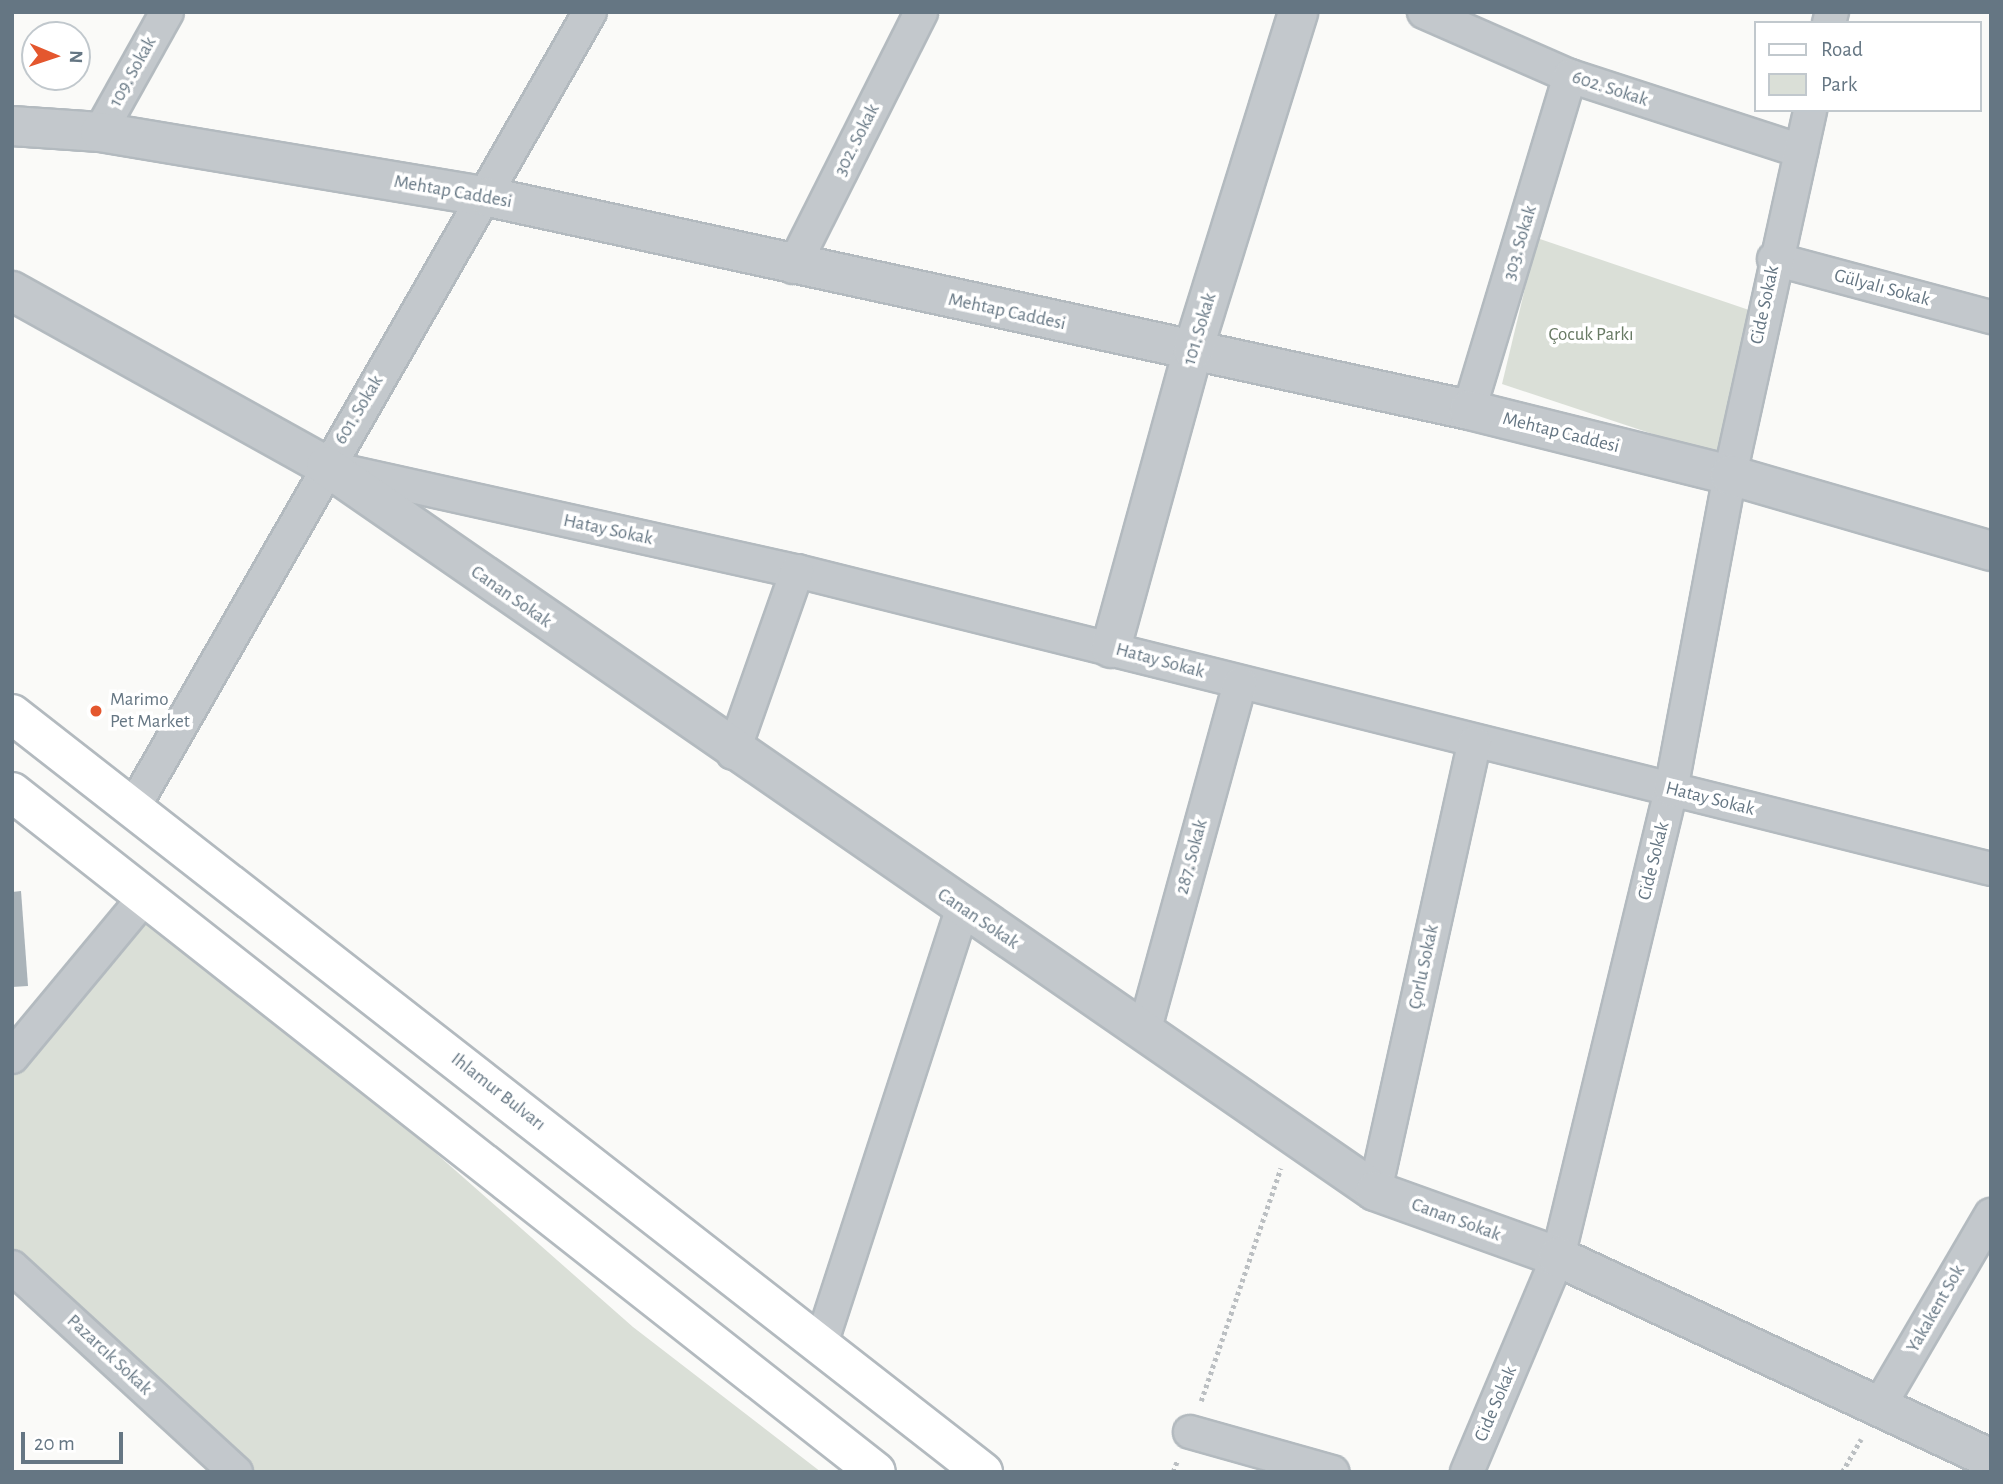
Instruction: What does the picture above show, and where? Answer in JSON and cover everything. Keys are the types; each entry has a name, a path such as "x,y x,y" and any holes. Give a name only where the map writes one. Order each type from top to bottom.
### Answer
{"main road":[{"name":"Ihlamur Bulvarı","path":"12,714 983,1472"},
{"path":"12,792 876,1472"}],"street":[{"name":"109. Sokak","path":"100,132 167,12"},
{"name":"601. Sokak","path":"132,810 326,466 489,197 590,12"},
{"name":"302. Sokak","path":"793,267 921,12"},
{"name":"101. Sokak","path":"1111,648 1194,350 1298,12"},
{"name":"602. Sokak","path":"1424,12 1570,76 1801,151"},
{"name":"303. Sokak","path":"1469,410 1570,76"},
{"name":"Cide Sokak","path":"1467,1472 1558,1257 1671,790 1730,475 1774,260 1810,112"},
{"name":"Mehtap Caddesi","path":"12,126 100,132 489,197 793,267 1469,410 1730,475 1991,551"},
{"name":"Gülyalı Sokak","path":"1774,260 1991,317"},
{"name":"Canan Sokak","path":"12,291 326,466 733,753 1375,1191 1558,1257 1881,1403 1991,1459"},
{"name":"Hatay Sokak","path":"326,466 797,571 1111,648 1474,743 1991,869"},
{"path":"733,753 797,571"},
{"name":"287. Sokak","path":"1144,1032 1240,683"},
{"name":"Çorlu Sokak","path":"1375,1191 1474,743"},
{"path":"12,1057 145,897"},
{"path":"821,1344 962,909"},
{"name":"Yakakent Sok","path":"1881,1403 1991,1215"},
{"name":"Pazarcık Sokak","path":"12,1266 236,1472"},
{"path":"1190,1432 1332,1472"}],"path":[{"path":"1173,1472 1190,1432 1292,1134"}],"green space":[{"name":"Çocuk Parkı","path":"1537,238 1752,311 1722,457 1502,384"},
{"path":"145,897 633,1327 821,1472 251,1472 12,1262 12,1057"}],"building":[{"path":"21,891 28,986 12,987 12,892"}],"place":[{"name":"Marimo Pet Market","path":"96,711"}]}
